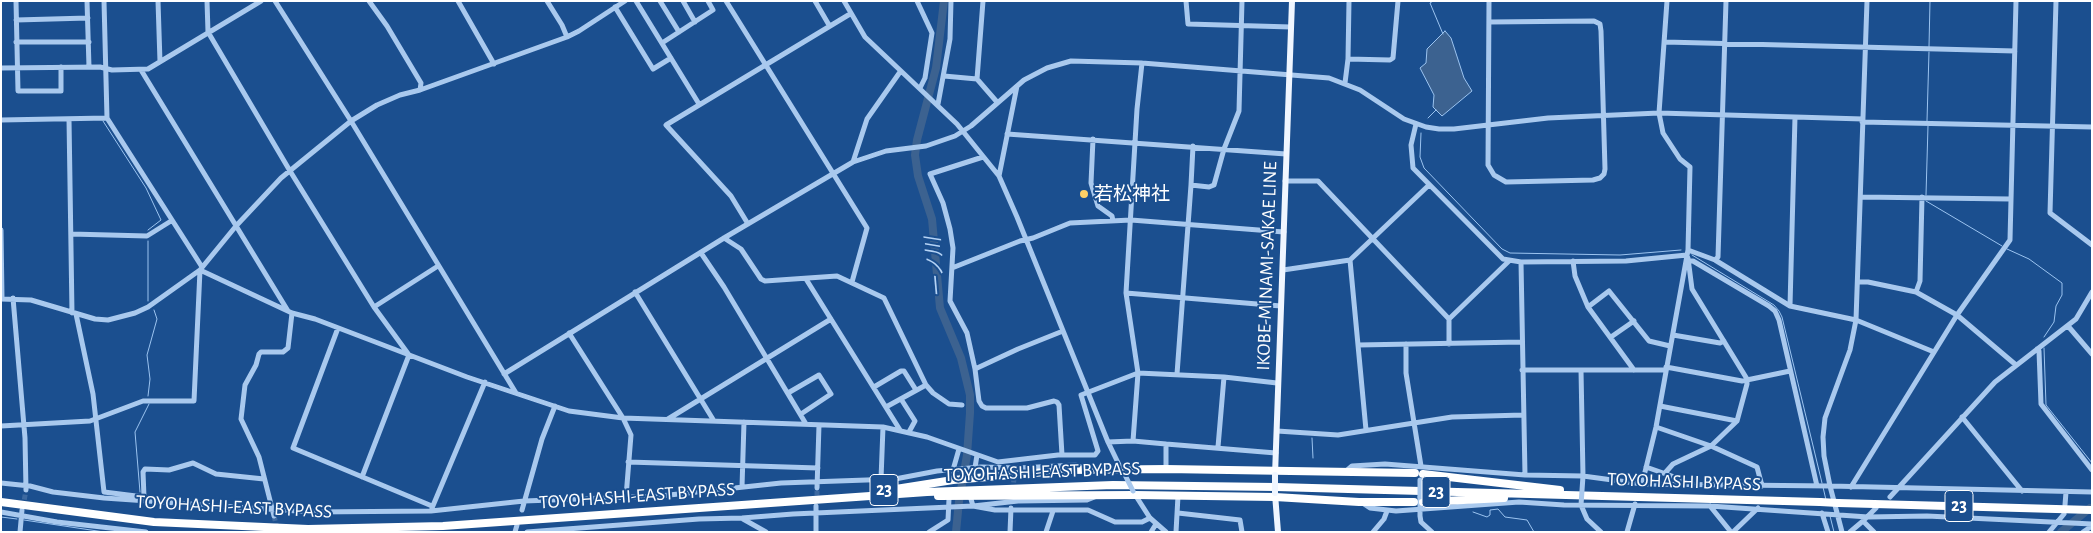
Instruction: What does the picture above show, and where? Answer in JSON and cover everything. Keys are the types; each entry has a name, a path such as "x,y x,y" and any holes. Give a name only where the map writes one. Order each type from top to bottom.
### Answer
{"highway":[{"name":"23","path":"815,503 952,479 973,472 1166,469 1275,473 1420,472 1574,491 1595,496"},
{"name":"TOYOHASHI-EAST BYPASS","path":"970,495 1113,485 1275,492"},
{"name":"TOYOHASHI-EAST BYPASS","path":"21,509 217,526 397,528 815,503 927,492 938,496 950,495"},
{"name":"23","path":"950,495 1097,496 1134,493 1178,496 1275,492 1359,502 1561,495"},
{"name":"TOYOHASHI BYPASS","path":"1275,492 1561,495 2092,510"},
{"name":"23","path":"1,497 21,509"},
{"name":"23","path":"1,503 21,509"}],"main road":[{"name":"IKOBE-MINAMI-SAKAE LINE","path":"1278,532 1275,492 1277,383 1283,270 1292,1"}],"street":[{"path":"16,1 18,91 61,91 61,67"},
{"path":"87,1 89,67"},
{"path":"104,1 107,118 201,269 290,312 555,406 575,412 623,418 883,427 909,432 998,462 1015,462 1062,455 1092,456 1098,453 1081,395 1086,391 1138,373 1224,377 1277,383"},
{"path":"158,1 160,62"},
{"path":"207,1 208,32 290,172 374,307 409,355"},
{"path":"1,68 89,67 148,69 261,1"},
{"path":"274,1 517,393"},
{"path":"369,1 387,26 421,83 420,90"},
{"path":"458,1 494,64"},
{"path":"547,1 567,37"},
{"path":"1,230 2,299 31,300 94,319 108,320 135,313 165,297 201,269 236,226 281,178 350,121 400,94 420,90 567,37 580,31 625,1"},
{"path":"636,1 699,104"},
{"path":"660,1 679,32"},
{"path":"684,1 695,22"},
{"path":"662,43 713,10 708,1"},
{"path":"726,1 831,174 867,228 852,282"},
{"path":"815,1 829,25"},
{"path":"844,1 865,37 900,72 937,103 999,176 1108,442 1134,493 1150,518 1166,532"},
{"path":"917,1 932,34 925,78 921,90"},
{"path":"937,103 950,39 951,1"},
{"path":"983,1 977,78 997,102"},
{"path":"1186,1 1188,24 1291,27"},
{"path":"1190,185 1210,187 1214,185 1224,149 1238,111 1242,1"},
{"path":"1345,84 1350,1"},
{"path":"1348,59 1390,60 1393,58 1398,1"},
{"path":"1489,1 1488,165 1494,175 1506,182 1593,180 1600,178 1604,174 1605,168 1600,24 1594,21 1489,22"},
{"path":"1666,473 1673,464 1711,446 1737,421 1747,384 1747,379 1692,289 1688,256 1690,167 1680,158 1663,134 1659,113 1667,1"},
{"path":"1715,260 1718,257 1726,1"},
{"path":"1842,532 1835,514 1823,451 1825,418 1850,350 1856,320 1867,1"},
{"path":"1851,487 1957,315 2010,240 2016,1"},
{"path":"2056,1 2050,214 2092,245"},
{"path":"615,8 653,69 671,58"},
{"path":"748,224 731,196 666,125 850,14"},
{"path":"16,20 88,18"},
{"path":"16,42 88,42"},
{"path":"1665,42 2015,51"},
{"path":"504,374 635,292 831,174 854,162 886,151 926,146 963,132 1017,85 1047,68 1071,61 1142,63 1329,78 1360,90 1396,114 1416,124 1446,129 1548,118 1659,113 2092,128"},
{"path":"1133,441 1138,373 1126,293 1137,109 1142,63"},
{"path":"140,70 290,312 288,348 284,352 261,352 245,385 242,419 259,457 274,516"},
{"path":"854,162 867,119 900,72"},
{"path":"944,76 977,78"},
{"path":"999,176 1017,85"},
{"path":"1790,306 1795,117"},
{"path":"1,120 107,118"},
{"path":"69,119 70,234 74,314 93,394 104,492 145,499"},
{"path":"1416,124 1412,145 1413,168 1498,256 1509,261 1626,261 1688,256 1715,260 1790,306 1856,320 1934,352"},
{"path":"1007,134 1286,154"},
{"path":"1093,140 1091,183 1098,206 1112,216 1113,221"},
{"path":"1177,374 1193,146"},
{"path":"983,157 930,174 943,203 953,248 950,301 967,333 975,369 979,401 982,406 986,408 1027,408 1054,401 1057,402 1059,405 1062,455"},
{"path":"1285,181 1318,181 1449,319 1449,344"},
{"path":"1283,270 1350,260 1429,185"},
{"path":"1861,197 2010,199"},
{"path":"1916,292 1920,281 1922,197"},
{"path":"952,268 1070,223 1131,220 1284,232"},
{"path":"70,234 147,236 171,221"},
{"path":"724,238 742,249 765,281 837,276 887,301 926,385 933,393 949,404 962,405"},
{"path":"701,253 724,287 806,424"},
{"path":"1642,484 1656,427 1688,256"},
{"path":"1688,256 1701,266 1775,311 1779,320 1819,486"},
{"path":"1350,260 1366,430"},
{"path":"1449,319 1509,261"},
{"path":"1573,261 1575,276 1588,307 1634,370"},
{"path":"1522,262 1524,475"},
{"path":"374,307 438,266"},
{"path":"1,426 96,420 143,401 194,401 201,269"},
{"path":"806,278 900,430"},
{"path":"1858,282 1868,282 1916,292 1957,315 2016,365"},
{"path":"1588,307 1609,291 1649,341 1670,346"},
{"path":"635,292 714,421"},
{"path":"1890,497 1995,382 2068,326 2080,314 2092,292"},
{"path":"1126,293 1281,306"},
{"path":"13,298 24,424 26,488"},
{"path":"668,419 831,319"},
{"path":"1611,337 1634,321"},
{"path":"2068,326 2092,354"},
{"path":"338,328 292,446 295,450 432,508"},
{"path":"975,369 1063,331"},
{"path":"569,333 623,418 631,435 626,497"},
{"path":"1673,335 1720,344 1724,341"},
{"path":"1358,345 1522,342"},
{"path":"1406,344 1406,373 1420,472 1419,500 1421,522 1432,532"},
{"path":"2037,348 2039,351 2041,404 2092,470"},
{"path":"362,477 409,355"},
{"path":"1522,370 1634,370 1666,368 1742,380 1790,371"},
{"path":"1582,370 1583,476 1581,504 1587,519 1601,532"},
{"path":"874,387 904,371 916,390"},
{"path":"788,393 819,375 831,394 801,414"},
{"path":"1218,446 1224,377"},
{"path":"432,508 485,382"},
{"path":"886,407 926,385"},
{"path":"901,399 915,421 909,432"},
{"path":"522,510 542,439 555,406"},
{"path":"1660,406 1737,421"},
{"path":"1276,432 1338,435 1452,417 1522,414"},
{"path":"1962,417 2022,491"},
{"path":"742,487 744,422"},
{"path":"817,488 819,425"},
{"path":"881,479 883,427"},
{"path":"1656,427 1711,446 1757,467 1762,486"},
{"path":"1108,442 1133,441 1218,446 1276,453"},
{"path":"1166,444 1166,469"},
{"path":"952,479 959,449"},
{"path":"1,484 53,492 313,512 660,496 817,481 881,479 954,469 973,472 976,455"},
{"path":"628,462 742,464 818,468"},
{"path":"145,499 143,472 145,469 170,470 192,463 216,474 264,479"},
{"path":"1646,468 1683,480 1683,485"},
{"path":"1420,472 1583,476 1642,484 2092,492"},
{"path":"2065,505 2066,492"},
{"path":"929,532 948,520 950,495"},
{"path":"970,495 971,506"},
{"path":"527,532 698,519 971,506 1018,501 1086,500 1097,496"},
{"path":"1176,532 1178,496"},
{"path":"1359,502 1370,508 1387,511 1519,502 1635,504 1758,508 1835,514 1866,519 1927,516 2091,525"},
{"path":"815,503 816,532"},
{"path":"1627,532 1635,504"},
{"path":"971,506 980,509 1088,510 1115,522 1142,522 1150,518"},
{"path":"1710,506 1732,532 1758,508"},
{"path":"1010,532 1012,508"},
{"path":"1850,532 1876,508"},
{"path":"1,512 21,509 146,532"},
{"path":"20,532 21,509"},
{"path":"1046,532 1053,511"},
{"path":"1373,532 1384,519 1387,511"},
{"path":"1824,513 1828,532"},
{"path":"1178,514 1240,520 1242,532"},
{"path":"2049,532 2060,522 2064,514"},
{"path":"742,518 766,532"},
{"path":"1866,519 1874,532"},
{"path":"1151,532 1156,524"},
{"path":"515,532 517,525"},
{"path":"2083,532 2091,525"}],"water":[{"path":"1445,31 1451,38 1464,78 1472,91 1442,116 1433,107 1434,95 1420,68 1426,63 1427,49"}],"waterway":[{"name":"一ノ川","path":"944,1 936,68 917,140 915,155 918,176 932,219 940,308 961,358 970,395 967,455 956,532"},
{"path":"1433,1 1430,3 1443,34"},
{"path":"1929,47 1930,1"},
{"path":"1927,121 1929,52"},
{"path":"1428,118 1436,110"},
{"path":"103,121 146,188 161,220 148,230"},
{"path":"1926,195 1928,126"},
{"path":"1421,133 1420,157 1424,168 1502,249 1510,253 1620,255 1681,250"},
{"path":"1926,201 2002,246"},
{"path":"148,241 148,301"},
{"path":"2007,249 2029,259 2062,283 2062,295 2056,306 2054,322 2044,337"},
{"path":"1692,255 1774,305 1779,311 1822,483"},
{"path":"148,396 150,379 147,355 157,319 154,310"},
{"path":"2044,348 2046,405 2092,463"},
{"path":"140,492 135,432 149,404"},
{"path":"1312,438 1313,458"},
{"path":"1823,487 1826,500"},
{"path":"2061,532 2090,508"},
{"path":"1473,512 1487,517 1490,515 1490,510 1498,509 1505,517 1527,520 1534,532"},
{"path":"1830,516 1834,532"},
{"path":"1,517 17,519"},
{"path":"24,520 104,532"}],"tunnel":[{"path":"1013,490 1015,465"},
{"path":"817,488 817,503"},
{"path":"23,507 26,490"},
{"path":"274,516 278,532"}],"place":[{"name":"若松神社","path":"1084,194"}]}
